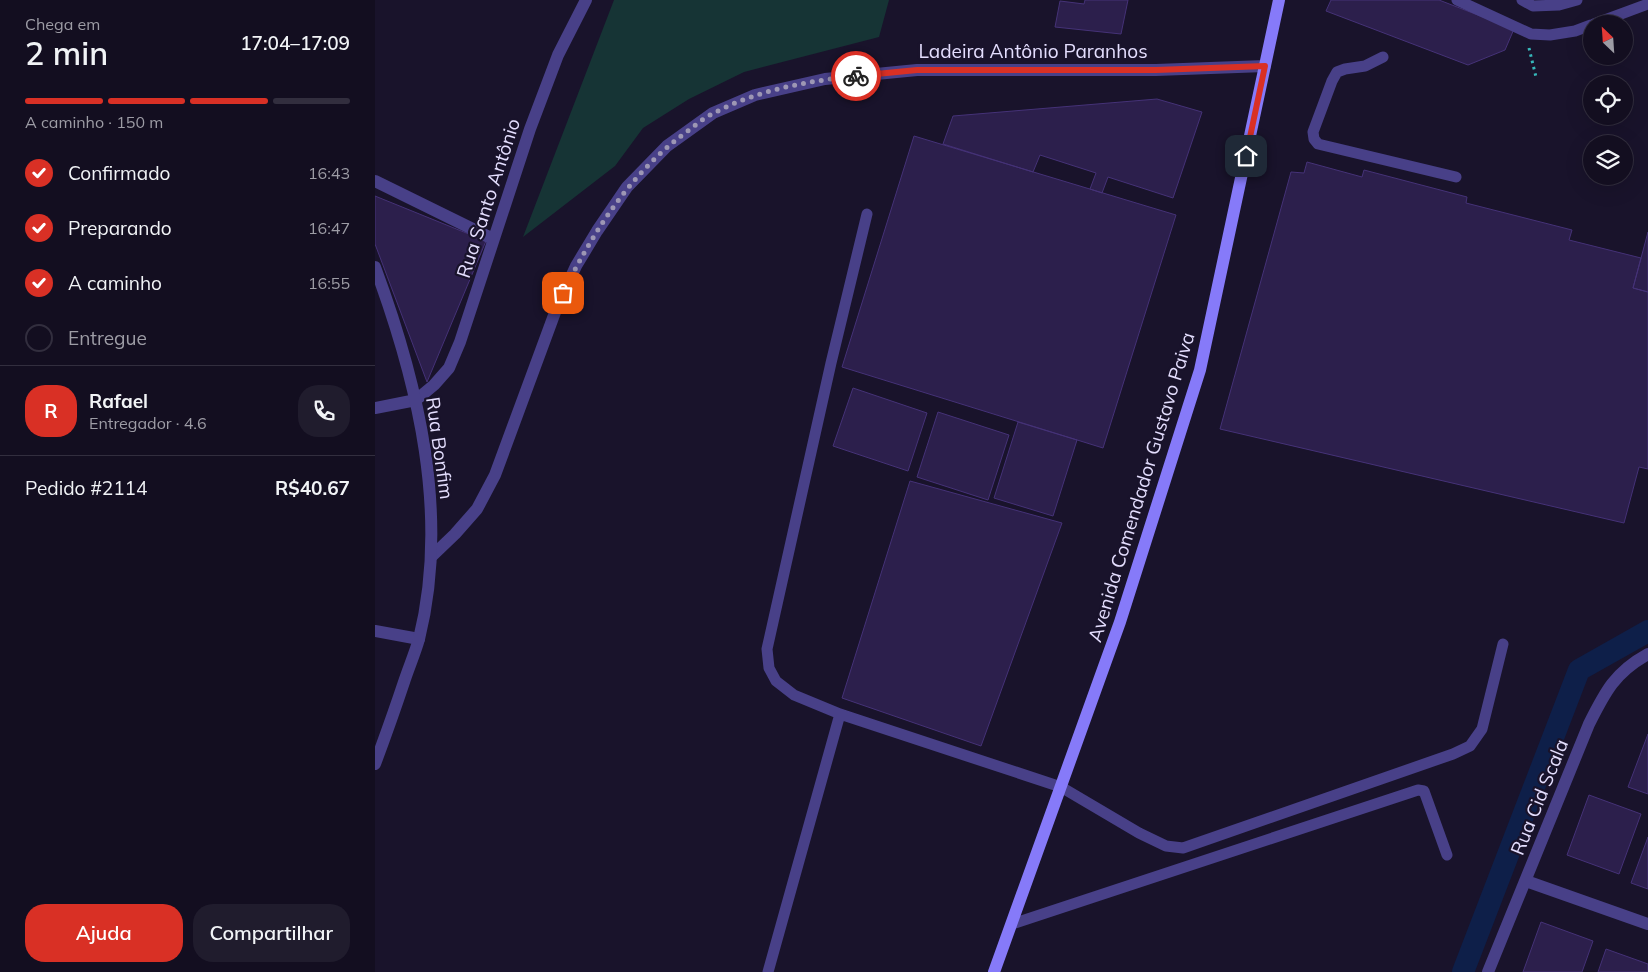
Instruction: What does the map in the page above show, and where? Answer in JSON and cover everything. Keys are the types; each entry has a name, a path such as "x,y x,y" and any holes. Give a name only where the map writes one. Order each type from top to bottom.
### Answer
{"main road":[{"name":"Avenida Comendador Gustavo Paiva","path":"995,972 1120,622 1200,370 1279,0"}],"street":[{"name":"Rua Santo Antônio","path":"416,400 434,385 449,368 460,342 530,129 558,56 586,0"},
{"name":"Ladeira Antônio Paranhos","path":"431,557 477,509 495,475 557,307 576,266 597,231 627,187 667,146 713,113 755,95 825,79 917,70 1156,70 1265,66"},
{"path":"375,181 493,239"},
{"name":"Rua Bonfim","path":"375,266 391,311 416,400 425,453 431,557 419,639 379,743 375,764"},
{"path":"375,408 416,400"},
{"path":"375,631 419,639"},
{"name":"Rua Cid Scala","path":"1489,972 1589,724 1604,695 1619,674 1631,663 1648,654"},
{"path":"1525,881 1648,924"}],"lane":[{"path":"1457,0 1531,34 1558,34 1583,28"},
{"path":"1522,0 1533,6 1559,5 1577,0"},
{"path":"1618,15 1648,4"},
{"path":"1383,57 1365,66 1337,72 1313,132 1314,139 1318,144 1456,177"},
{"path":"867,214 831,363 767,649 769,668 775,682 793,695 840,714 1061,787 1166,846 1183,848 1453,754 1470,746 1482,730 1503,644"},
{"path":"768,972 840,714"},
{"path":"1011,924 1418,790 1424,791 1447,854"}],"green space":[{"path":"614,0 889,0 879,37 744,72 689,99 643,128 615,166 523,237"}],"building":[{"path":"1085,0 1128,0 1121,34 1055,27 1060,1 1084,4"},
{"path":"1331,0 1439,0 1514,29 1505,50 1468,65 1326,11"},
{"path":"1157,99 1202,112 1173,198 1108,177 1102,193 1090,189 1096,173 1040,155 1033,172 943,144 953,116"},
{"path":"914,136 1176,215 1103,448 842,367"},
{"path":"1307,162 1362,177 1364,170 1467,197 1466,203 1572,230 1569,240 1641,258 1633,288 1648,292 1648,469 1639,467 1624,523 1220,429 1291,172 1304,173"},
{"path":"375,196 486,241 427,382 375,244"},
{"path":"1648,232 1648,292 1633,288"},
{"path":"853,388 927,413 908,471 833,446"},
{"path":"938,412 1009,435 988,500 917,477"},
{"path":"1018,422 1077,440 1053,516 994,498"},
{"path":"910,481 1062,523 981,746 842,698"},
{"path":"1648,734 1648,794 1628,787"},
{"path":"1589,795 1641,814 1619,874 1567,855"},
{"path":"1648,837 1648,889 1631,883"},
{"path":"1541,922 1593,941 1582,972 1523,972"},
{"path":"1606,949 1648,964 1648,972 1598,972"}],"waterway":[{"path":"1463,972 1579,670 1648,631"}],"way so far":[{"path":"563,293 576,266 597,231 627,187 667,146 713,113 755,95 825,79 856,76"}],"route":[{"path":"856,76 917,70 1156,70 1265,66 1246,156"}]}
